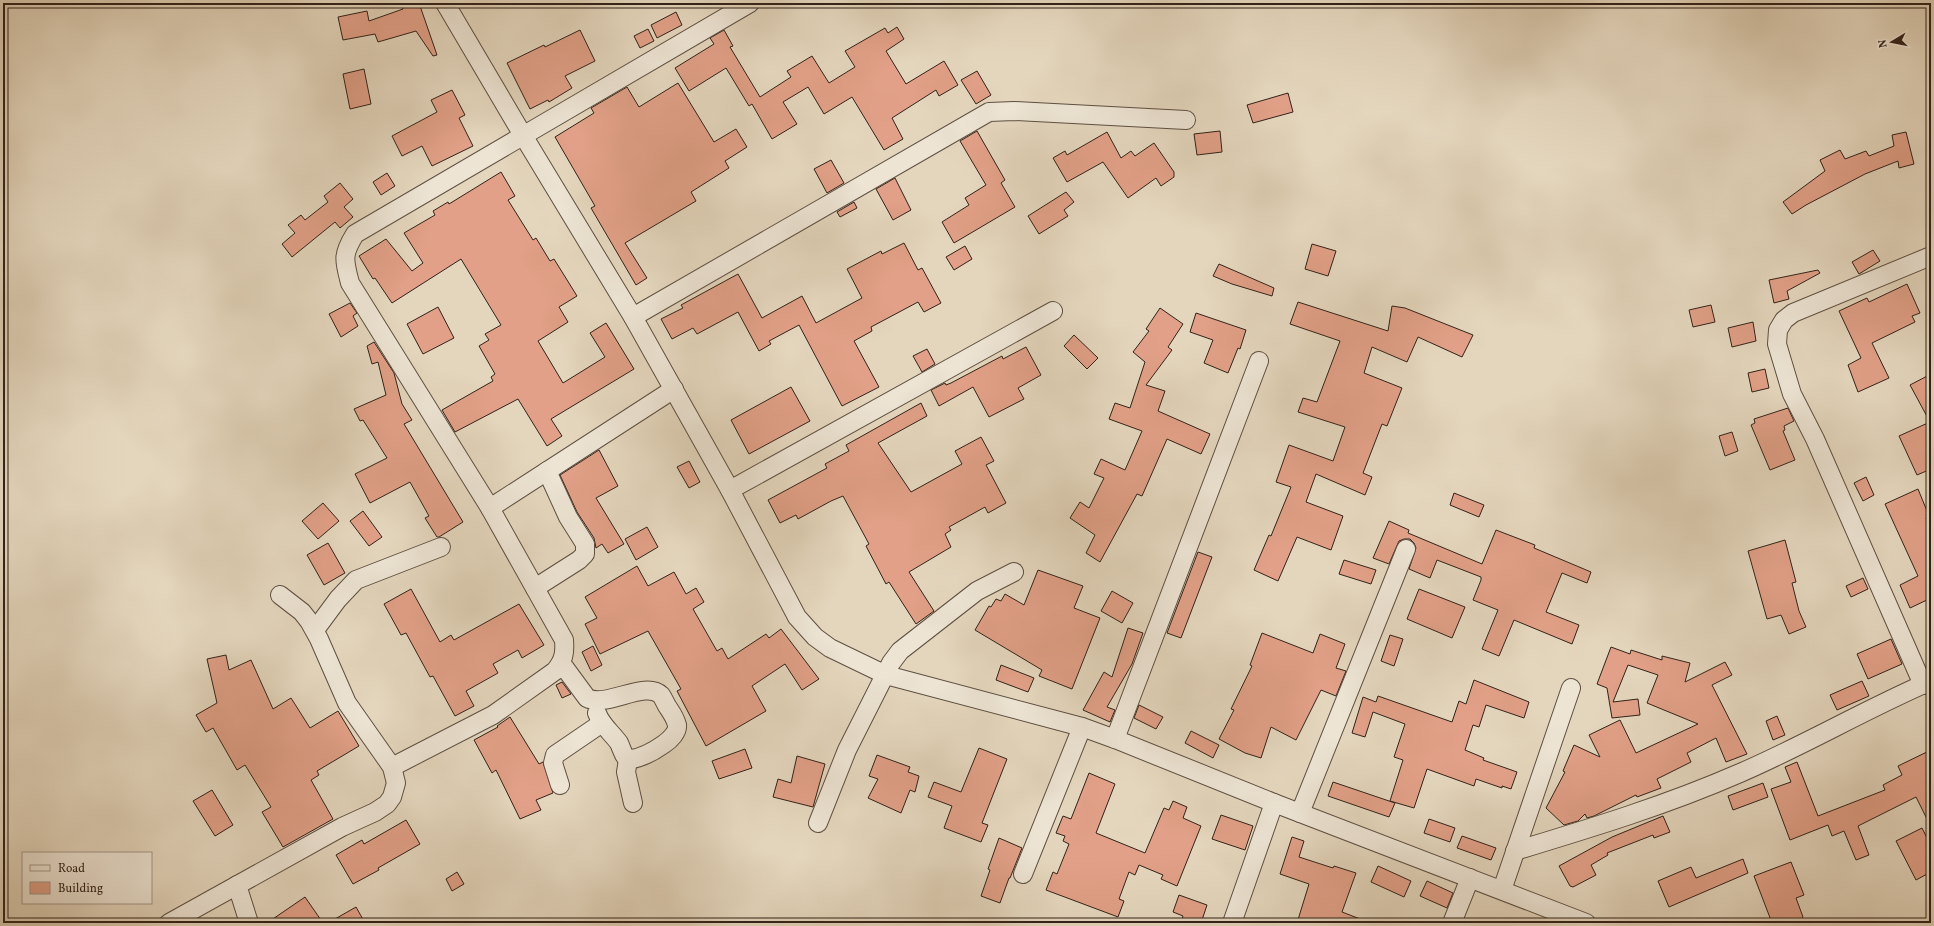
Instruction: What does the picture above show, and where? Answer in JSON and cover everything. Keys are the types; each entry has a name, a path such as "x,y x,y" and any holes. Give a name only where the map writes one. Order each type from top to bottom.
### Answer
{"street":[{"path":"445,3 633,317 730,490 797,617 815,637 830,648 886,675 1082,727 1274,803 1586,923"},
{"path":"392,767 493,715 555,671 562,664 565,654 564,640 490,508 350,283 345,265 346,248 355,234 524,137 750,3"},
{"path":"633,317 989,112 998,110 1186,120"},
{"path":"1515,851 1652,809 1792,750 1927,683 1815,439 1792,394 1778,344 1778,330 1784,320 1793,313 1931,256"},
{"path":"730,490 1054,311"},
{"path":"1115,739 1259,361"},
{"path":"490,508 674,389"},
{"path":"535,588 579,560 585,554 585,544 568,517 547,471"},
{"path":"315,630 338,599 356,580 441,547"},
{"path":"1300,813 1406,549"},
{"path":"818,823 847,750 891,663 900,651 919,634 977,591 1014,572"},
{"path":"169,923 342,827 375,812 387,804 392,797 396,783 392,767 347,702 315,630 302,612 280,595"},
{"path":"562,664 587,698 592,701 602,723 615,738 628,760 626,772 633,803"},
{"path":"1502,890 1571,688"},
{"path":"592,701 604,700 646,691 661,695 674,717 677,727 676,732 665,743 646,756 628,760"},
{"path":"560,785 553,763 555,754 602,723"},
{"path":"1023,874 1082,727"},
{"path":"1232,923 1274,803"},
{"path":"1452,923 1470,878"},
{"path":"237,885 249,923"}],"building":[{"path":"401,3 419,3 437,55 433,56 416,31 378,42 375,34 343,40 338,17 367,11 369,21 403,9"},
{"path":"676,12 682,25 657,38 651,25"},
{"path":"897,27 904,39 886,51 906,84 944,61 958,85 939,96 936,90 892,118 903,139 884,150 852,97 824,114 808,87 783,102 797,124 772,139 752,104 749,106 726,68 689,91 675,68 714,44 710,38 724,30 733,46 730,47 760,97 791,77 787,71 812,56 829,83 855,67 845,51 885,28 888,33"},
{"path":"648,29 654,41 640,48 634,36"},
{"path":"580,30 595,61 565,76 572,88 549,102 548,100 530,109 507,63"},
{"path":"364,69 371,104 350,109 343,74"},
{"path":"977,71 991,95 976,104 961,80"},
{"path":"678,83 714,142 736,129 747,147 725,161 729,168 691,192 696,201 625,243 647,278 636,285 591,208 595,206 555,137 594,113 591,108 627,87 639,107"},
{"path":"452,90 465,115 459,118 473,146 432,166 422,146 402,156 392,136 437,112 431,100"},
{"path":"1288,93 1293,112 1253,123 1247,105"},
{"path":"977,131 1005,180 1001,183 1015,207 954,243 942,222 969,205 965,198 986,185 960,141"},
{"path":"1220,131 1222,152 1197,155 1194,134"},
{"path":"1107,132 1121,158 1131,151 1135,156 1154,143 1174,172 1174,177 1161,186 1156,178 1128,198 1103,162 1067,182 1053,158 1065,151 1067,155"},
{"path":"1906,132 1914,164 1899,168 1898,161 1865,174 1792,214 1783,202 1825,171 1820,160 1840,150 1845,159 1866,151 1869,156 1894,146 1892,135"},
{"path":"831,160 844,183 827,193 814,169"},
{"path":"501,172 515,196 508,200 533,240 536,238 550,261 554,259 577,296 559,307 568,322 538,341 563,383 605,357 590,333 606,323 634,369 551,419 562,436 547,446 518,399 455,432 442,410 493,381 491,377 495,374 479,346 489,340 485,334 501,325 461,259 392,303 375,278 373,279 359,256 386,239 412,271 423,263 404,233 435,215 433,211 448,202 449,204"},
{"path":"387,173 395,186 381,195 373,182"},
{"path":"895,178 911,210 893,220 876,189"},
{"path":"340,183 353,199 344,207 353,217 340,228 335,222 292,257 282,244 295,233 288,225 301,215 305,220 328,202 324,196"},
{"path":"1066,192 1074,202 1064,210 1068,216 1039,234 1028,216"},
{"path":"854,202 857,208 840,217 837,212"},
{"path":"904,243 918,270 922,268 941,303 924,312 918,302 871,327 872,331 854,341 879,387 842,406 799,325 769,341 771,344 759,351 738,312 697,334 693,328 672,339 661,319 683,308 681,305 738,274 762,318 802,296 816,323 862,298 847,269 881,251 882,254"},
{"path":"1312,244 1336,251 1328,276 1305,269"},
{"path":"965,246 972,259 954,270 946,257"},
{"path":"1873,250 1880,261 1859,274 1852,262"},
{"path":"1219,264 1274,288 1272,296 1232,284 1213,276"},
{"path":"1818,270 1820,273 1787,291 1789,299 1774,303 1769,280"},
{"path":"1907,284 1920,313 1912,316 1915,322 1872,343 1889,378 1858,392 1848,365 1861,358 1839,311 1867,298 1869,302"},
{"path":"1298,302 1388,331 1392,306 1405,308 1473,335 1462,357 1418,337 1407,362 1372,347 1364,373 1402,388 1387,426 1382,424 1363,473 1372,477 1365,495 1316,474 1306,502 1343,516 1331,550 1297,537 1278,581 1254,570 1269,535 1271,536 1291,487 1276,482 1289,445 1333,461 1345,427 1298,412 1303,398 1317,402 1340,341 1290,324"},
{"path":"350,303 357,313 353,316 358,326 341,337 329,314"},
{"path":"1711,305 1715,322 1693,327 1689,310"},
{"path":"438,307 454,338 423,354 407,324"},
{"path":"1160,308 1183,324 1168,347 1172,350 1146,385 1165,391 1158,411 1210,434 1201,454 1167,439 1142,496 1137,494 1100,562 1086,553 1095,535 1070,518 1080,502 1089,508 1104,478 1094,474 1101,459 1125,470 1142,431 1109,419 1115,403 1130,408 1145,362 1133,352 1149,331 1146,329"},
{"path":"1196,313 1246,330 1240,349 1238,348 1228,373 1204,363 1213,340 1190,332"},
{"path":"1753,322 1756,341 1732,347 1728,328"},
{"path":"1074,335 1098,358 1087,369 1064,346"},
{"path":"374,342 394,373 402,404 412,420 404,424 463,522 439,537 437,537 425,518 429,516 410,482 370,503 355,474 387,458 363,420 360,421 354,409 386,395 378,362 372,364 367,346"},
{"path":"1026,347 1041,375 1018,388 1024,399 989,417 973,387 939,406 931,390 945,383 946,385 951,383 1002,356 1003,359"},
{"path":"927,349 935,364 922,372 913,356"},
{"path":"1765,369 1769,388 1752,392 1748,373"},
{"path":"1931,374 1931,469 1917,475 1899,436 1930,422 1910,385"},
{"path":"791,387 810,421 749,454 731,420"},
{"path":"921,403 927,416 878,443 911,492 962,464 955,451 981,437 994,461 986,465 1006,503 988,513 985,507 949,527 951,530 945,534 951,547 909,572 934,611 916,624 889,582 886,584 866,546 869,544 843,496 798,519 796,515 780,523 768,500 827,468 825,464 849,451 846,445"},
{"path":"1788,408 1794,421 1784,426 1785,430 1783,431 1795,460 1770,470 1751,425 1755,423 1754,419"},
{"path":"1732,432 1738,451 1725,456 1719,436"},
{"path":"599,450 618,486 596,498 624,544 608,553 602,544 596,548 594,538 577,512 560,475"},
{"path":"689,461 700,482 689,488 677,467"},
{"path":"1866,477 1874,495 1863,501 1854,483"},
{"path":"1918,489 1929,516 1926,518 1931,530 1931,604 1929,599 1910,608 1900,585 1918,576 1885,504"},
{"path":"1454,493 1484,505 1479,517 1450,505"},
{"path":"323,503 339,521 318,539 302,521"},
{"path":"363,511 382,537 369,546 350,521"},
{"path":"1389,521 1409,530 1408,533 1482,564 1496,530 1535,545 1534,548 1591,572 1587,583 1562,573 1546,612 1579,625 1572,644 1514,620 1499,656 1482,649 1498,610 1473,600 1481,577 1437,560 1430,578 1409,569 1416,548 1410,539 1399,541 1389,564 1373,558"},
{"path":"647,527 658,547 636,560 625,539"},
{"path":"1785,540 1796,582 1792,583 1799,611 1806,627 1789,634 1781,615 1767,619 1748,551"},
{"path":"328,543 345,573 324,585 307,555"},
{"path":"1198,552 1212,557 1181,638 1167,633"},
{"path":"1344,560 1376,570 1371,584 1339,574"},
{"path":"637,566 648,586 674,572 686,594 696,588 704,602 693,609 717,651 722,648 728,659 766,634 769,638 781,629 819,679 802,690 785,664 752,686 766,711 706,746 677,691 681,689 648,631 600,654 585,624 597,618 585,597"},
{"path":"1038,570 1083,586 1074,608 1100,618 1072,689 1039,676 1042,670 975,630 989,606 991,607 996,599 1001,601 1005,594 1024,605"},
{"path":"1863,578 1868,589 1851,597 1846,586"},
{"path":"411,589 440,642 451,635 454,640 519,604 544,645 522,658 518,650 493,664 498,673 466,691 474,706 455,716 433,676 430,677 406,633 401,635 384,604"},
{"path":"1419,589 1465,607 1452,638 1407,619"},
{"path":"1112,591 1133,603 1122,623 1101,611"},
{"path":"1128,628 1143,633 1132,664 1107,707 1115,710 1110,722 1083,710 1104,672 1112,677"},
{"path":"1262,633 1313,653 1320,634 1345,644 1336,668 1346,671 1336,696 1321,690 1296,740 1271,727 1261,758 1245,753 1219,739 1234,710 1231,709 1252,666 1250,665"},
{"path":"1390,635 1403,639 1394,666 1381,661"},
{"path":"1891,639 1902,664 1868,679 1857,654"},
{"path":"593,646 602,665 591,671 582,652"},
{"path":"1611,647 1630,654 1631,650 1662,660 1662,656 1690,663 1685,682 1725,662 1732,675 1712,685 1747,754 1726,762 1716,738 1687,753 1691,762 1657,779 1661,788 1637,797 1636,795 1594,816 1587,818 1585,814 1578,821 1564,825 1546,808 1565,772 1563,771 1574,745 1600,757 1589,735 1620,720 1636,753 1698,724 1647,703 1658,675 1628,665 1613,702 1638,699 1640,715 1612,718 1607,688 1597,684"},
{"path":"226,655 229,670 251,660 273,709 291,698 310,728 338,711 359,746 317,771 319,775 311,780 333,819 283,847 262,812 271,807 245,765 237,770 213,728 206,732 196,715 217,703 207,659"},
{"path":"1001,665 1034,678 1028,692 996,680"},
{"path":"1474,680 1529,702 1524,718 1486,705 1479,727 1473,725 1465,750 1484,758 1483,760 1517,772 1511,789 1502,786 1502,788 1476,779 1474,786 1427,769 1414,808 1390,801 1403,760 1394,757 1405,724 1373,712 1365,737 1352,733 1363,697 1376,702 1378,696 1452,722 1459,701 1466,704"},
{"path":"1862,681 1869,696 1837,710 1830,695"},
{"path":"562,682 571,694 562,698 556,685"},
{"path":"1139,705 1163,717 1156,729 1134,718"},
{"path":"1777,716 1785,735 1773,740 1766,721"},
{"path":"510,717 539,764 543,762 553,793 536,800 541,810 520,819 496,770 492,773 474,740 498,727 497,726"},
{"path":"1191,731 1219,745 1213,758 1185,743"},
{"path":"979,748 1007,759 982,823 988,825 981,842 944,828 952,806 928,797 934,782 961,792"},
{"path":"745,749 752,768 719,779 712,761"},
{"path":"1931,750 1931,827 1916,797 1858,826 1869,855 1856,860 1844,831 1832,836 1828,825 1790,840 1771,789 1791,782 1785,767 1797,762 1818,816 1885,790 1883,785 1902,775 1898,766"},
{"path":"877,755 910,767 908,772 919,776 915,792 910,790 901,813 868,798 878,779 869,776"},
{"path":"797,756 825,764 813,807 773,797 778,779 791,783"},
{"path":"1089,773 1115,784 1096,833 1145,853 1164,808 1169,810 1173,801 1187,807 1183,818 1201,826 1177,886 1161,879 1163,875 1139,865 1135,875 1129,872 1119,899 1124,901 1118,917 1046,890 1053,872 1057,874 1069,844 1063,841 1065,836 1056,833 1063,816 1071,819"},
{"path":"1333,782 1395,803 1389,817 1328,796"},
{"path":"1763,783 1768,797 1733,810 1728,796"},
{"path":"212,790 233,825 215,836 193,801"},
{"path":"1221,815 1253,826 1245,850 1212,839"},
{"path":"1663,816 1670,832 1654,838 1653,835 1607,853 1608,855 1591,865 1596,875 1573,887 1570,886 1559,866 1612,837"},
{"path":"1429,819 1455,828 1450,842 1424,833"},
{"path":"406,820 420,844 378,868 379,870 353,884 336,855 362,840 364,844"},
{"path":"1922,828 1931,846 1931,872 1916,880 1896,841"},
{"path":"1462,836 1496,848 1491,860 1457,848"},
{"path":"1292,837 1304,841 1299,857 1333,868 1334,866 1356,873 1342,912 1368,922 1367,923 1297,923 1309,884 1280,874"},
{"path":"999,838 1022,848 1000,903 981,896 990,870 988,869"},
{"path":"1743,859 1748,873 1669,907 1658,881 1691,867 1696,878"},
{"path":"1791,862 1804,895 1796,898 1804,923 1772,923 1754,876"},
{"path":"1378,866 1411,881 1404,897 1371,882"},
{"path":"457,872 464,884 452,891 446,879"},
{"path":"1427,881 1453,893 1447,908 1420,896"},
{"path":"1179,895 1207,905 1201,923 1181,923 1183,916 1173,912"},
{"path":"305,897 323,923 267,923"},
{"path":"356,907 365,923 328,923"}]}
